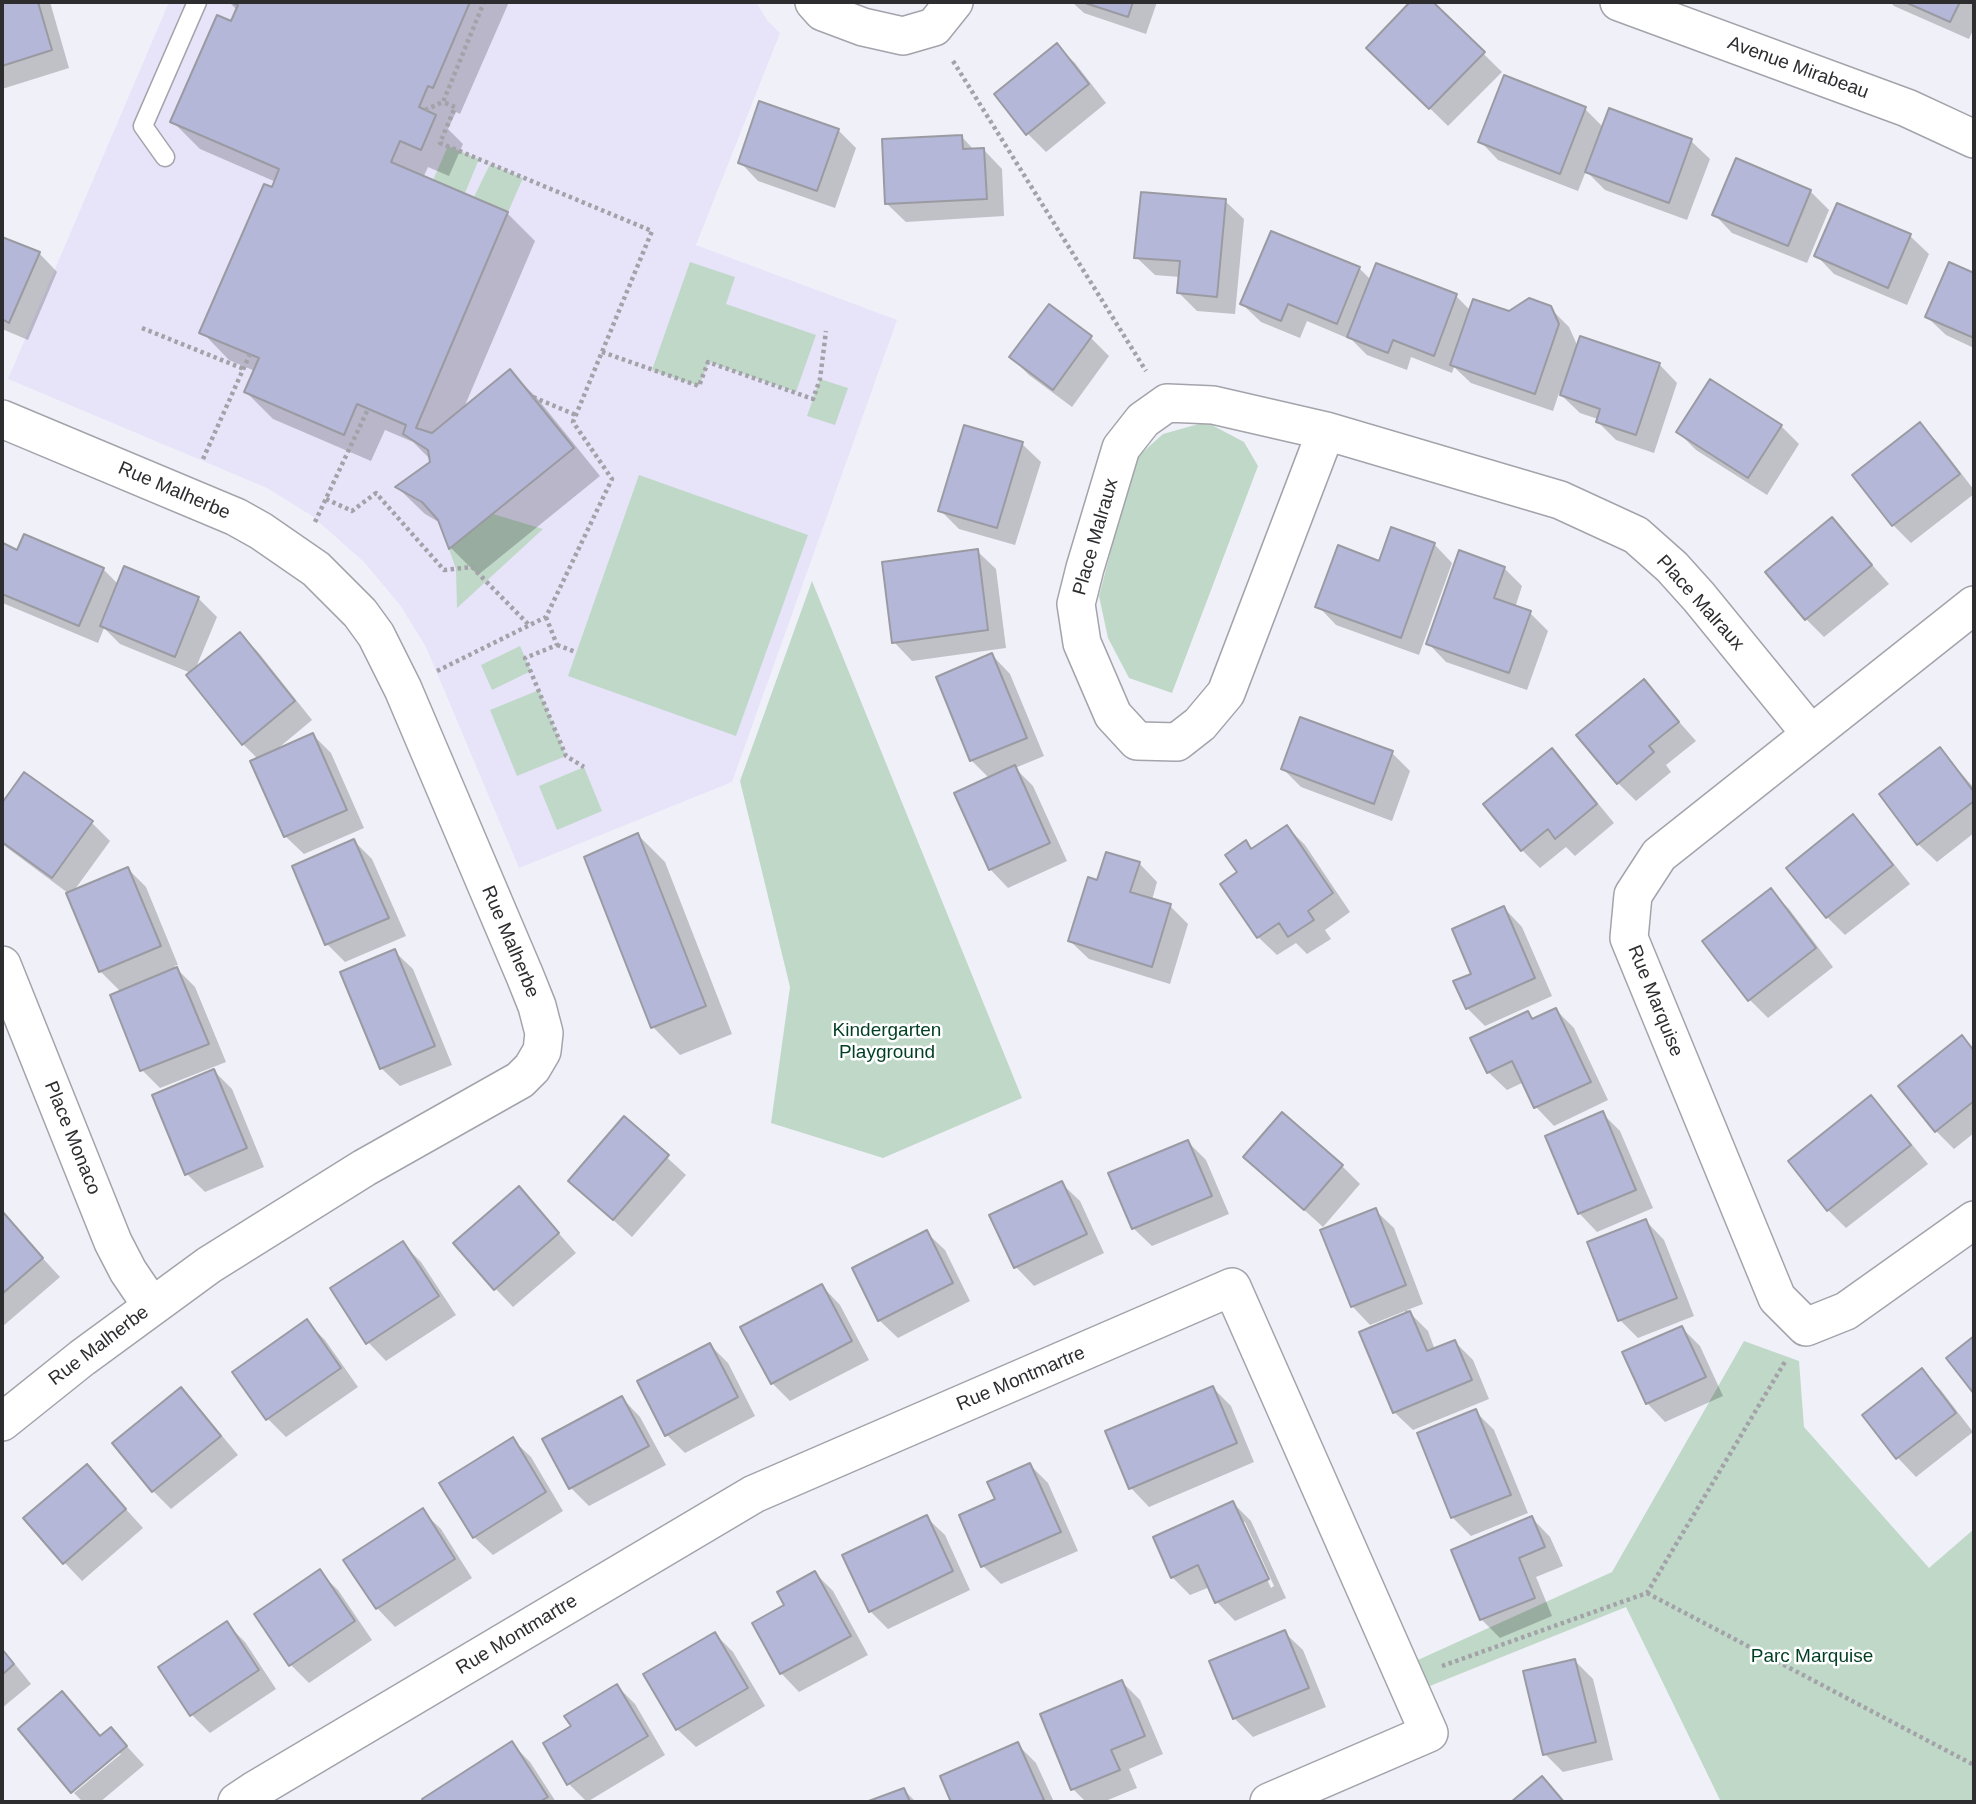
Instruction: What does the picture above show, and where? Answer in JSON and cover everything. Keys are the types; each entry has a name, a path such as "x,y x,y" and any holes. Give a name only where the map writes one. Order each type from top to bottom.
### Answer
{"street":[{"path":"814,2 823,12 863,27 903,36 934,27 954,2"},
{"name":"Avenue Mirabeau","path":"1619,2 1907,108 1974,139"},
{"name":"Place Malraux","path":"1326,431 1226,693 1200,723 1177,742 1137,741 1113,715 1082,643 1076,604 1084,568 1121,448 1143,419 1167,403 1213,405 1326,431 1560,500 1636,535 1672,567 1699,597 1810,733"},
{"name":"Rue Malherbe","path":"2,419 245,522 316,569 360,612 376,635 403,689 525,976 544,1033 542,1051 533,1068 520,1080 316,1196 209,1265 151,1305 2,1422"},
{"name":"Rue Marquise","path":"1806,1327 1777,1298 1629,938 1633,895 1659,855 1974,605"},
{"name":"Place Monaco","path":"2,965 113,1242 128,1271 151,1305"},
{"path":"1806,1327 1846,1311 1974,1220"},
{"name":"Rue Montmartre","path":"237,1802 754,1494 1232,1287 1429,1733 1269,1802"}],"lane":[{"path":"165,157 143,126 197,2"}],"path":[{"path":"425,110 443,102 484,2"},
{"path":"948,53 1150,378"},
{"path":"433,673 546,617 612,479 573,422 652,231 440,143 455,107 443,102"},
{"path":"142,328 244,369"},
{"path":"602,352 699,386 708,362 813,399 820,379 826,331"},
{"path":"200,466 250,355"},
{"path":"533,397 576,415"},
{"path":"314,524 368,409"},
{"path":"326,499 352,511 376,493 443,570 472,567 529,625"},
{"path":"546,617 557,645"},
{"path":"576,652 557,645 525,658 566,756 584,767"},
{"path":"1406,1679 1647,1593 1806,1327"},
{"path":"1647,1593 1974,1765"}],"shaded area":[{"path":"169,2 756,2 767,20 780,33 696,245 897,320 732,782 519,868 426,647 400,605 364,562 312,516 267,488 8,379"}],"green space":[{"path":"448,146 479,159 465,193 433,180"},
{"path":"490,164 523,178 508,212 474,197"},
{"path":"690,262 735,277 726,304 816,335 796,392 709,362 699,386 652,370"},
{"path":"820,379 848,388 835,425 807,416"},
{"path":"1206,422 1244,442 1258,466 1172,693 1129,678 1108,638 1099,596 1135,459 1163,434"},
{"path":"639,475 808,535 736,736 568,676"},
{"path":"493,514 543,529 457,608 456,569 449,549"},
{"name":"Kindergarten Playground","path":"812,581 1022,1098 883,1158 771,1123 790,987 740,781"},
{"path":"520,646 531,671 492,690 481,665"},
{"path":"539,690 566,756 517,776 490,710"},
{"path":"584,767 602,811 557,830 539,786"},
{"name":"Parc Marquise","path":"1744,1341 1799,1361 1804,1427 1929,1568 1974,1529 1974,1802 1721,1802 1626,1607 1420,1690 1409,1664 1612,1572"}],"building":[{"path":"2,2 38,2 52,50 2,66"},
{"path":"231,2 470,2 433,88 428,86 419,107 436,115 421,150 400,141 391,162 508,212 416,428 432,433 510,369 574,448 449,549 438,520 422,502 395,487 430,462 428,450 403,434 406,425 357,404 344,435 244,392 259,358 199,333 264,184 272,187 279,169 170,122 217,15 231,21 238,5"},
{"path":"1082,2 1133,2 1128,17"},
{"path":"1410,2 1433,2 1485,52 1429,109 1366,48"},
{"path":"1905,2 1960,2 1950,22"},
{"path":"1057,43 1089,84 1026,135 994,94"},
{"path":"1504,75 1586,107 1560,174 1478,142"},
{"path":"759,101 839,129 817,191 738,163"},
{"path":"1609,108 1692,139 1669,203 1585,172"},
{"path":"962,135 963,149 984,148 987,199 885,204 882,139"},
{"path":"1736,158 1811,190 1788,246 1712,215"},
{"path":"1141,192 1226,199 1217,297 1177,293 1180,261 1134,258"},
{"path":"1837,203 1911,234 1888,288 1814,256"},
{"path":"1271,231 1360,267 1337,324 1288,304 1281,321 1240,304"},
{"path":"2,237 40,252 9,323 2,319"},
{"path":"1949,262 1974,273 1974,338 1925,317"},
{"path":"1376,263 1457,294 1434,356 1393,340 1388,353 1347,337"},
{"path":"1529,298 1551,306 1559,324 1535,394 1450,365 1473,299 1509,311"},
{"path":"1049,304 1092,336 1053,390 1009,357"},
{"path":"1580,336 1660,363 1636,435 1596,422 1600,409 1560,395"},
{"path":"1710,379 1782,425 1748,478 1676,432"},
{"path":"1920,422 1960,474 1892,526 1852,475"},
{"path":"964,425 1023,442 997,528 938,511"},
{"path":"1832,517 1872,565 1805,620 1765,572"},
{"path":"1391,527 1435,543 1401,638 1315,607 1338,545 1379,561"},
{"path":"24,534 104,568 79,626 2,594 2,545 3,543 17,550"},
{"path":"978,549 988,630 892,643 882,562"},
{"path":"1459,550 1505,567 1494,598 1531,611 1509,673 1426,644"},
{"path":"124,566 199,597 175,657 100,626"},
{"path":"240,632 295,701 242,745 186,675"},
{"path":"992,653 1027,738 970,761 936,677"},
{"path":"1644,679 1679,722 1649,746 1654,752 1617,784 1576,735"},
{"path":"1300,717 1393,751 1374,804 1281,769"},
{"path":"313,733 347,810 284,837 250,761"},
{"path":"1940,747 1974,792 1974,801 1917,845 1879,794"},
{"path":"1552,748 1597,804 1555,839 1548,829 1521,851 1483,804"},
{"path":"1015,765 1050,843 989,870 954,793"},
{"path":"24,772 93,821 52,878 2,842 2,803"},
{"path":"1853,814 1893,865 1826,918 1786,868"},
{"path":"1287,825 1333,893 1308,911 1314,920 1288,937 1279,923 1257,938 1220,884 1237,872 1225,855 1246,840 1251,849"},
{"path":"638,833 706,1006 651,1028 584,857"},
{"path":"354,839 389,918 325,945 292,866"},
{"path":"1106,852 1140,862 1130,892 1171,904 1152,967 1068,941 1088,877 1097,880"},
{"path":"128,867 161,946 99,972 66,893"},
{"path":"1771,888 1816,948 1748,1001 1702,941"},
{"path":"1504,906 1535,978 1466,1009 1453,981 1471,974 1452,929"},
{"path":"395,949 435,1046 380,1069 340,972"},
{"path":"177,967 209,1044 140,1071 110,995"},
{"path":"1556,1008 1591,1082 1534,1108 1512,1061 1487,1073 1470,1038 1528,1011 1532,1019"},
{"path":"1962,1035 1974,1051 1974,1101 1935,1132 1898,1086"},
{"path":"214,1069 247,1148 185,1175 152,1095"},
{"path":"1871,1095 1911,1145 1827,1211 1788,1161"},
{"path":"1603,1111 1636,1190 1578,1214 1545,1136"},
{"path":"1282,1112 1343,1165 1304,1210 1243,1157"},
{"path":"624,1116 669,1155 613,1220 568,1181"},
{"path":"1188,1140 1212,1196 1132,1229 1108,1173"},
{"path":"1062,1181 1087,1234 1014,1268 989,1215"},
{"path":"519,1186 559,1233 494,1290 453,1243"},
{"path":"1376,1208 1406,1285 1351,1307 1320,1230"},
{"path":"2,1211 43,1258 2,1294"},
{"path":"1646,1219 1677,1298 1618,1321 1587,1242"},
{"path":"927,1230 953,1283 878,1321 852,1268"},
{"path":"403,1241 439,1296 366,1344 330,1288"},
{"path":"822,1284 852,1341 771,1384 740,1327"},
{"path":"1410,1311 1427,1351 1455,1340 1472,1380 1393,1413 1359,1332"},
{"path":"307,1319 341,1368 266,1420 232,1372"},
{"path":"1682,1326 1706,1377 1646,1404 1622,1352"},
{"path":"1974,1336 1974,1394 1946,1358"},
{"path":"710,1343 738,1397 665,1436 637,1381"},
{"path":"1922,1368 1956,1413 1896,1459 1862,1415"},
{"path":"1213,1386 1237,1443 1129,1489 1105,1431"},
{"path":"181,1387 221,1436 152,1492 112,1443"},
{"path":"622,1396 649,1446 569,1489 542,1439"},
{"path":"1476,1409 1511,1495 1451,1518 1417,1433"},
{"path":"513,1437 546,1492 473,1538 439,1483"},
{"path":"1030,1463 1061,1532 981,1567 959,1515 995,1499 987,1482"},
{"path":"87,1464 126,1509 63,1564 23,1518"},
{"path":"1233,1501 1269,1579 1215,1603 1198,1565 1171,1578 1153,1537"},
{"path":"423,1508 455,1559 376,1609 343,1560"},
{"path":"927,1515 953,1571 869,1612 842,1555"},
{"path":"1532,1516 1545,1547 1519,1558 1535,1598 1480,1620 1451,1550"},
{"path":"320,1569 355,1621 289,1666 254,1614"},
{"path":"815,1571 851,1636 780,1674 752,1623 784,1605 777,1592"},
{"path":"227,1621 259,1670 190,1716 158,1667"},
{"path":"1285,1630 1309,1688 1233,1719 1209,1661"},
{"path":"715,1632 748,1688 676,1730 643,1674"},
{"path":"2,1649 14,1664 2,1675"},
{"path":"1575,1659 1596,1742 1543,1755 1523,1671"},
{"path":"1122,1680 1145,1736 1111,1750 1120,1770 1071,1790 1040,1714"},
{"path":"617,1684 648,1736 567,1785 543,1743 571,1726 564,1716"},
{"path":"62,1691 100,1736 111,1727 127,1746 71,1793 18,1729"},
{"path":"512,1741 548,1797 539,1802 424,1802 422,1799"},
{"path":"1018,1742 1044,1800 951,1802 940,1776"},
{"path":"1542,1776 1564,1802 1511,1802"},
{"path":"904,1788 910,1802 866,1802"}]}
